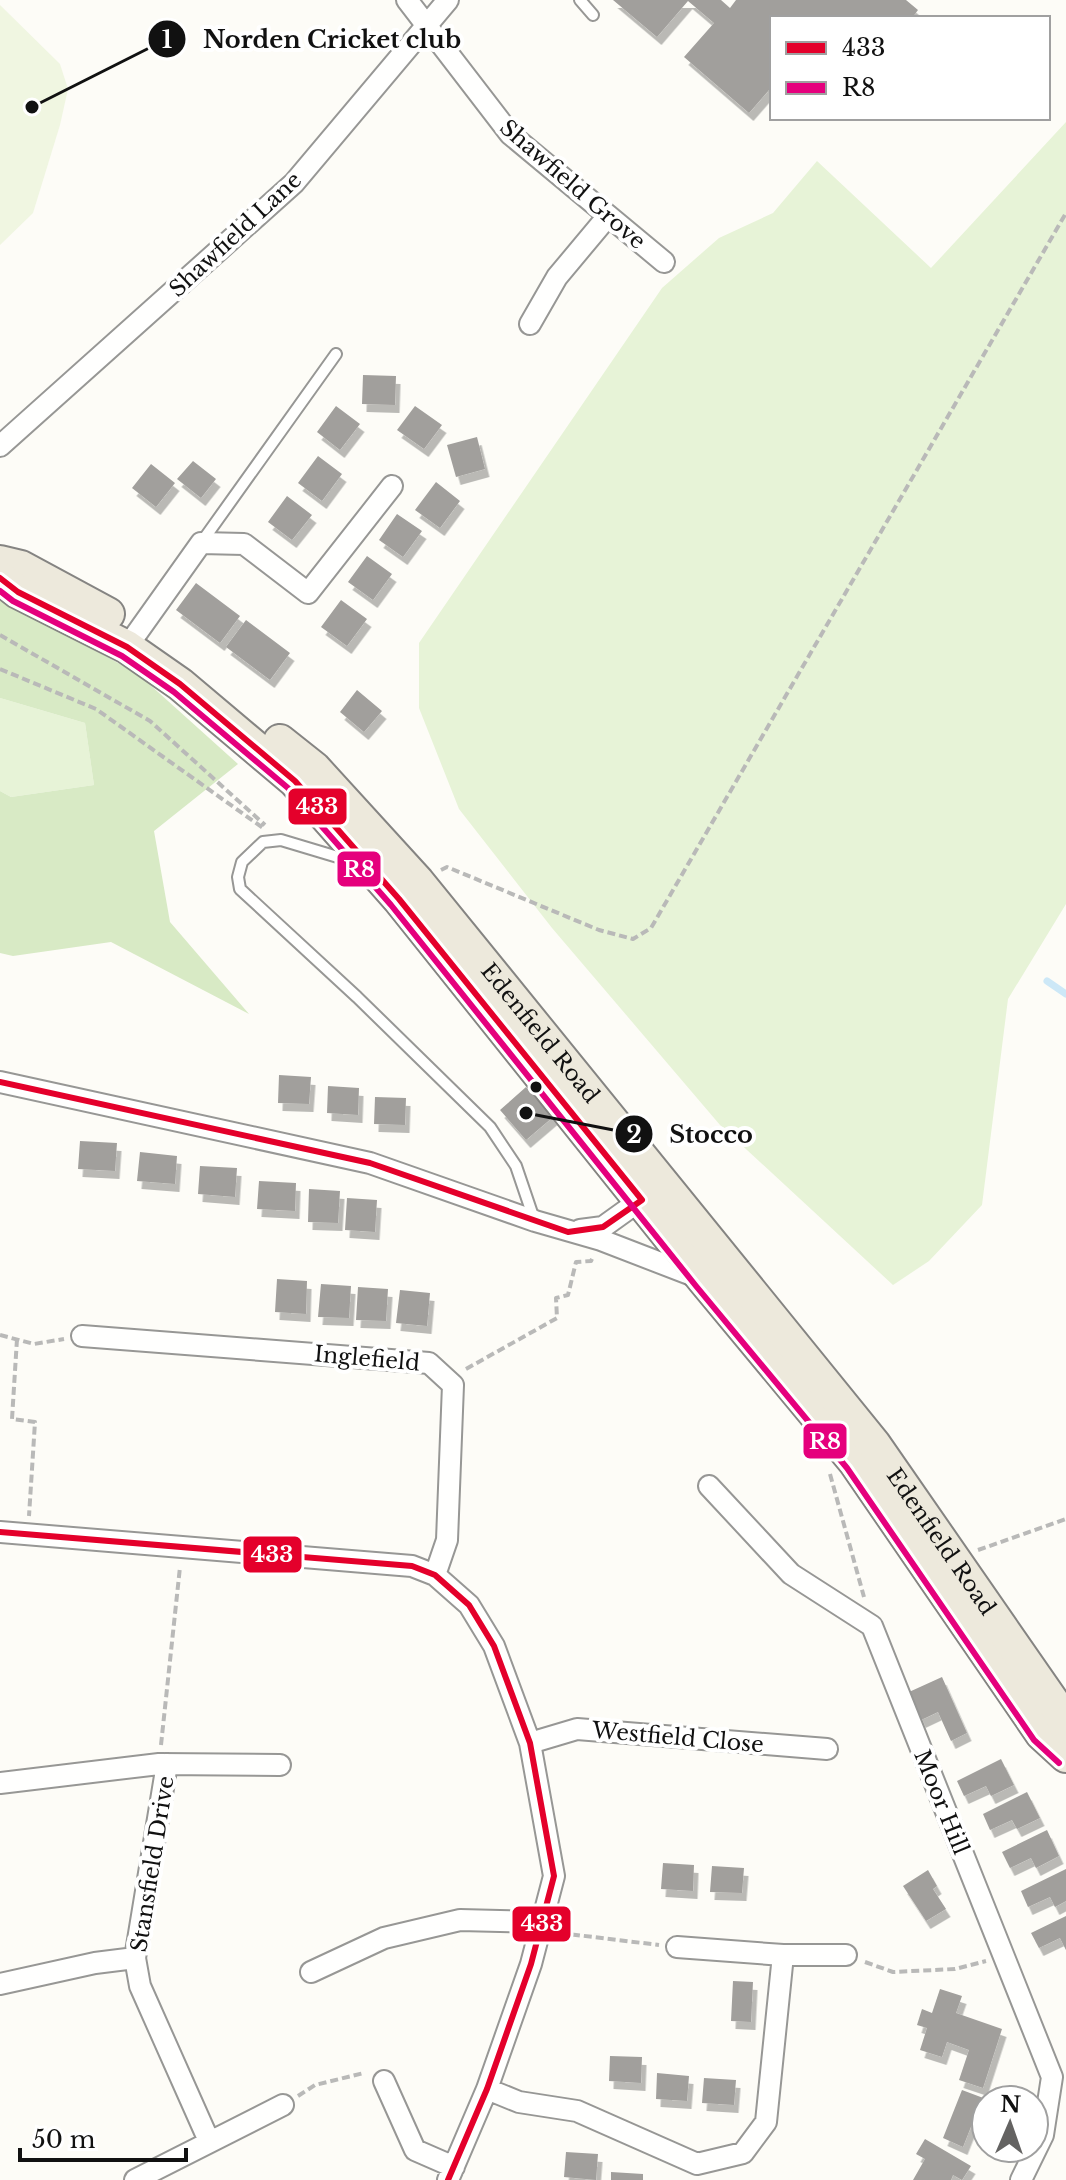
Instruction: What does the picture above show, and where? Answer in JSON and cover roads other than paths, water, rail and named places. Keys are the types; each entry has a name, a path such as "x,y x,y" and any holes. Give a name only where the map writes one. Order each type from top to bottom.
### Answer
{"main road":[{"name":"Edenfield Road","path":"0,562 21,567 133,639 193,671 314,768 418,882 652,1191 704,1280 855,1462 938,1552 1061,1714 1066,1727"},
{"name":"Edenfield Road","path":"0,578 18,592 133,639 180,684 295,781 874,1444 1042,1734 1066,1756"}],"street":[{"name":"Shawfield Grove","path":"407,0 510,134 664,262"},
{"name":"Shawfield Lane","path":"0,446 294,183 448,0"},
{"path":"530,324 557,277 608,216"},
{"path":"133,639 201,543 244,544 308,593 392,486"},
{"path":"0,1082 370,1163 535,1221 601,1240 704,1280"},
{"path":"568,1232 603,1227 652,1191"},
{"name":"Inglefield","path":"82,1336 429,1363 453,1385 447,1540 435,1575"},
{"name":"Moor Hill","path":"709,1486 791,1574 872,1626 1052,2077 1043,2135 1021,2180"},
{"path":"0,1532 412,1566 435,1575 469,1605 494,1646 530,1743 554,1876 543,1927 487,2089 451,2173 415,2150 375,2077"},
{"name":"Westfield Close","path":"530,1743 577,1729 827,1749"},
{"path":"0,1783 163,1764 280,1765"},
{"name":"Stansfield Drive","path":"163,1764 135,1958 140,1986 209,2141"},
{"path":"311,1972 384,1938 460,1920 543,1927"},
{"path":"677,1947 783,1955 846,1955"},
{"path":"487,2089 519,2102 577,2111 697,2164 743,2153 766,2122 783,1955"},
{"path":"0,1984 95,1963 135,1958"},
{"path":"135,2180 283,2105"}],"lane":[{"path":"580,0 593,15"},
{"path":"201,543 336,354"},
{"path":"370,865 281,840 263,842 242,862 238,877 240,889 357,997 490,1127 516,1166 535,1221"}],"waterway":[{"path":"1047,981 1066,994"}],"place":[{"name":"Norden Cricket club","path":"32,107"},
{"name":"Stocco","path":"526,1113"}]}
